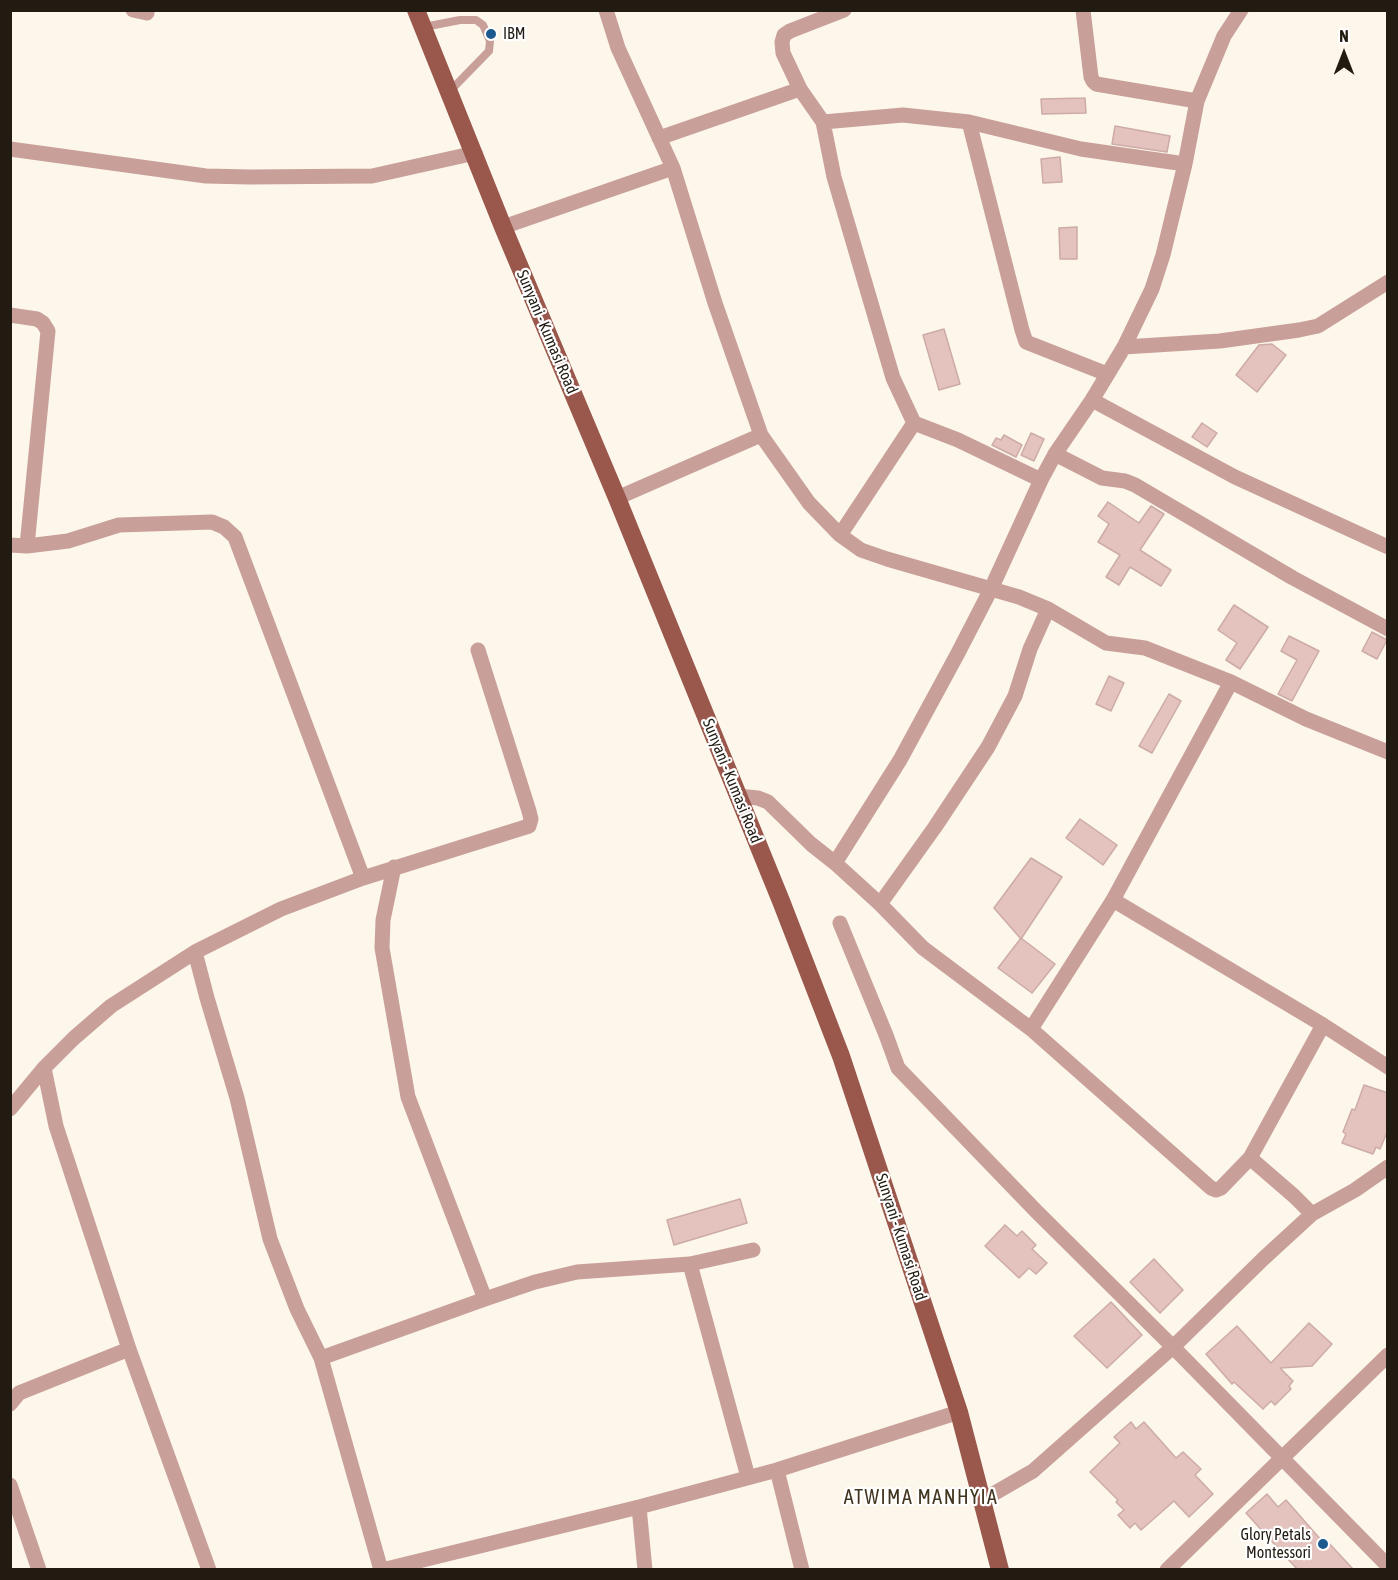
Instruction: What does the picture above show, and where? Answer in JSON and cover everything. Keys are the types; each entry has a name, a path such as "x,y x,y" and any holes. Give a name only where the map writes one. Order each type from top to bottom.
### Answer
{"main road":[{"name":"Sunyani - Kumasi Road","path":"420,19 503,227 617,498 781,901 841,1056 959,1412 999,1569"}],"street":[{"path":"606,10 618,48 673,168 715,303 761,435 809,502 840,535 861,550 1019,597 1048,609 1106,643 1145,648 1231,682 1306,719 1388,752"},
{"path":"844,10 789,31 784,35 782,42 783,53 800,89 823,122 834,177 893,378 914,423 958,440 1041,480"},
{"path":"1083,10 1091,77 1096,84 1197,101"},
{"path":"835,862 900,760 958,653 1041,480 1055,454 1092,400 1124,347 1152,289 1163,255 1185,164 1197,101 1224,36 1241,10"},
{"path":"659,138 800,89"},
{"path":"823,122 903,115 969,122 1081,149 1185,164"},
{"path":"969,122 1026,342 1107,374"},
{"path":"10,149 206,176 250,177 372,176 475,153"},
{"path":"503,227 673,168"},
{"path":"1124,347 1220,341 1318,326 1388,282"},
{"path":"10,315 37,319 48,331 27,546"},
{"path":"1092,400 1235,477 1388,547"},
{"path":"840,535 914,423"},
{"path":"617,498 761,435"},
{"path":"1055,454 1102,478 1125,481 1135,485 1293,578 1388,629"},
{"path":"10,545 27,546 68,541 119,525 212,522 224,527 235,537 363,878"},
{"path":"880,904 988,747 1015,696 1030,649 1048,609"},
{"path":"10,1109 44,1068 111,1006 195,952 281,909 363,878 529,826 531,819 529,811 478,650"},
{"path":"1031,1029 1113,900 1231,682"},
{"path":"737,796 758,798 768,802 811,844 835,862 880,904 923,948 1031,1029 1216,1190 1221,1188 1250,1158 1323,1025"},
{"path":"394,867 383,920 382,948 408,1097 485,1299"},
{"path":"1113,900 1323,1025 1388,1067"},
{"path":"840,923 898,1068 1036,1211 1388,1566"},
{"path":"195,952 237,1098 270,1239 297,1309 321,1358 382,1569 639,1507 777,1470 959,1412"},
{"path":"44,1068 56,1126 129,1349 208,1569"},
{"path":"1250,1158 1312,1214"},
{"path":"981,1501 1033,1471 1173,1347 1312,1214 1388,1167"},
{"path":"321,1358 535,1282 578,1272 690,1264 753,1250"},
{"path":"690,1264 748,1477"},
{"path":"10,1404 19,1393 129,1349"},
{"path":"1167,1569 1388,1355"},
{"path":"777,1470 802,1569"},
{"path":"10,1485 39,1569"},
{"path":"639,1507 645,1569"}],"lane":[{"path":"420,19 476,20 483,25 490,41 489,51 449,92"}],"building":[{"path":"1085,98 1086,113 1042,114 1041,99"},
{"path":"1115,126 1170,136 1167,152 1112,144"},
{"path":"1060,157 1062,182 1043,183 1041,159"},
{"path":"1077,227 1077,259 1060,259 1059,228"},
{"path":"944,329 960,384 939,390 923,335"},
{"path":"1272,344 1286,355 1257,392 1236,375 1259,345"},
{"path":"1202,423 1217,433 1207,447 1192,437"},
{"path":"1031,433 1044,439 1034,461 1021,455"},
{"path":"1004,435 1022,445 1016,457 992,445 996,438 1001,440"},
{"path":"1108,502 1139,523 1151,506 1164,514 1140,550 1171,570 1161,586 1130,567 1119,585 1106,577 1120,555 1098,542 1109,524 1098,516"},
{"path":"1234,605 1268,627 1240,669 1226,660 1237,643 1218,630"},
{"path":"1372,632 1387,640 1377,659 1362,651"},
{"path":"1289,636 1319,651 1292,701 1278,694 1297,660 1281,651"},
{"path":"1109,676 1124,683 1111,711 1096,704"},
{"path":"1169,694 1181,701 1152,753 1139,746"},
{"path":"1080,819 1117,845 1103,865 1066,838"},
{"path":"1031,858 1062,877 1021,939 994,908"},
{"path":"1021,938 1055,964 1032,993 998,968"},
{"path":"1364,1085 1388,1093 1388,1130 1380,1149 1376,1147 1373,1154 1342,1143 1346,1134 1343,1132 1352,1109 1355,1110"},
{"path":"740,1199 747,1223 674,1245 667,1220"},
{"path":"1005,1225 1017,1236 1022,1231 1036,1245 1032,1249 1047,1263 1036,1274 1029,1268 1019,1278 985,1246"},
{"path":"1154,1259 1183,1290 1160,1313 1130,1282"},
{"path":"1111,1302 1142,1335 1107,1368 1074,1336"},
{"path":"1309,1323 1332,1344 1312,1366 1280,1368 1293,1381 1289,1386 1291,1389 1275,1405 1271,1401 1263,1409 1234,1382 1232,1384 1206,1354 1237,1326 1271,1363"},
{"path":"1131,1422 1136,1429 1144,1422 1176,1458 1183,1452 1201,1469 1195,1475 1213,1494 1189,1517 1174,1501 1141,1530 1135,1523 1130,1528 1118,1515 1124,1510 1116,1502 1118,1500 1090,1472 1120,1443 1114,1437"},
{"path":"1267,1494 1278,1507 1286,1500 1322,1541 1325,1539 1353,1569 1297,1569 1246,1513"}],"place":[{"name":"IBM","path":"491,34"},
{"name":"Glory Petals Montessori","path":"1323,1544"}],"district":[{"name":"ATWIMA MANHYIA","path":"921,1498"}]}
